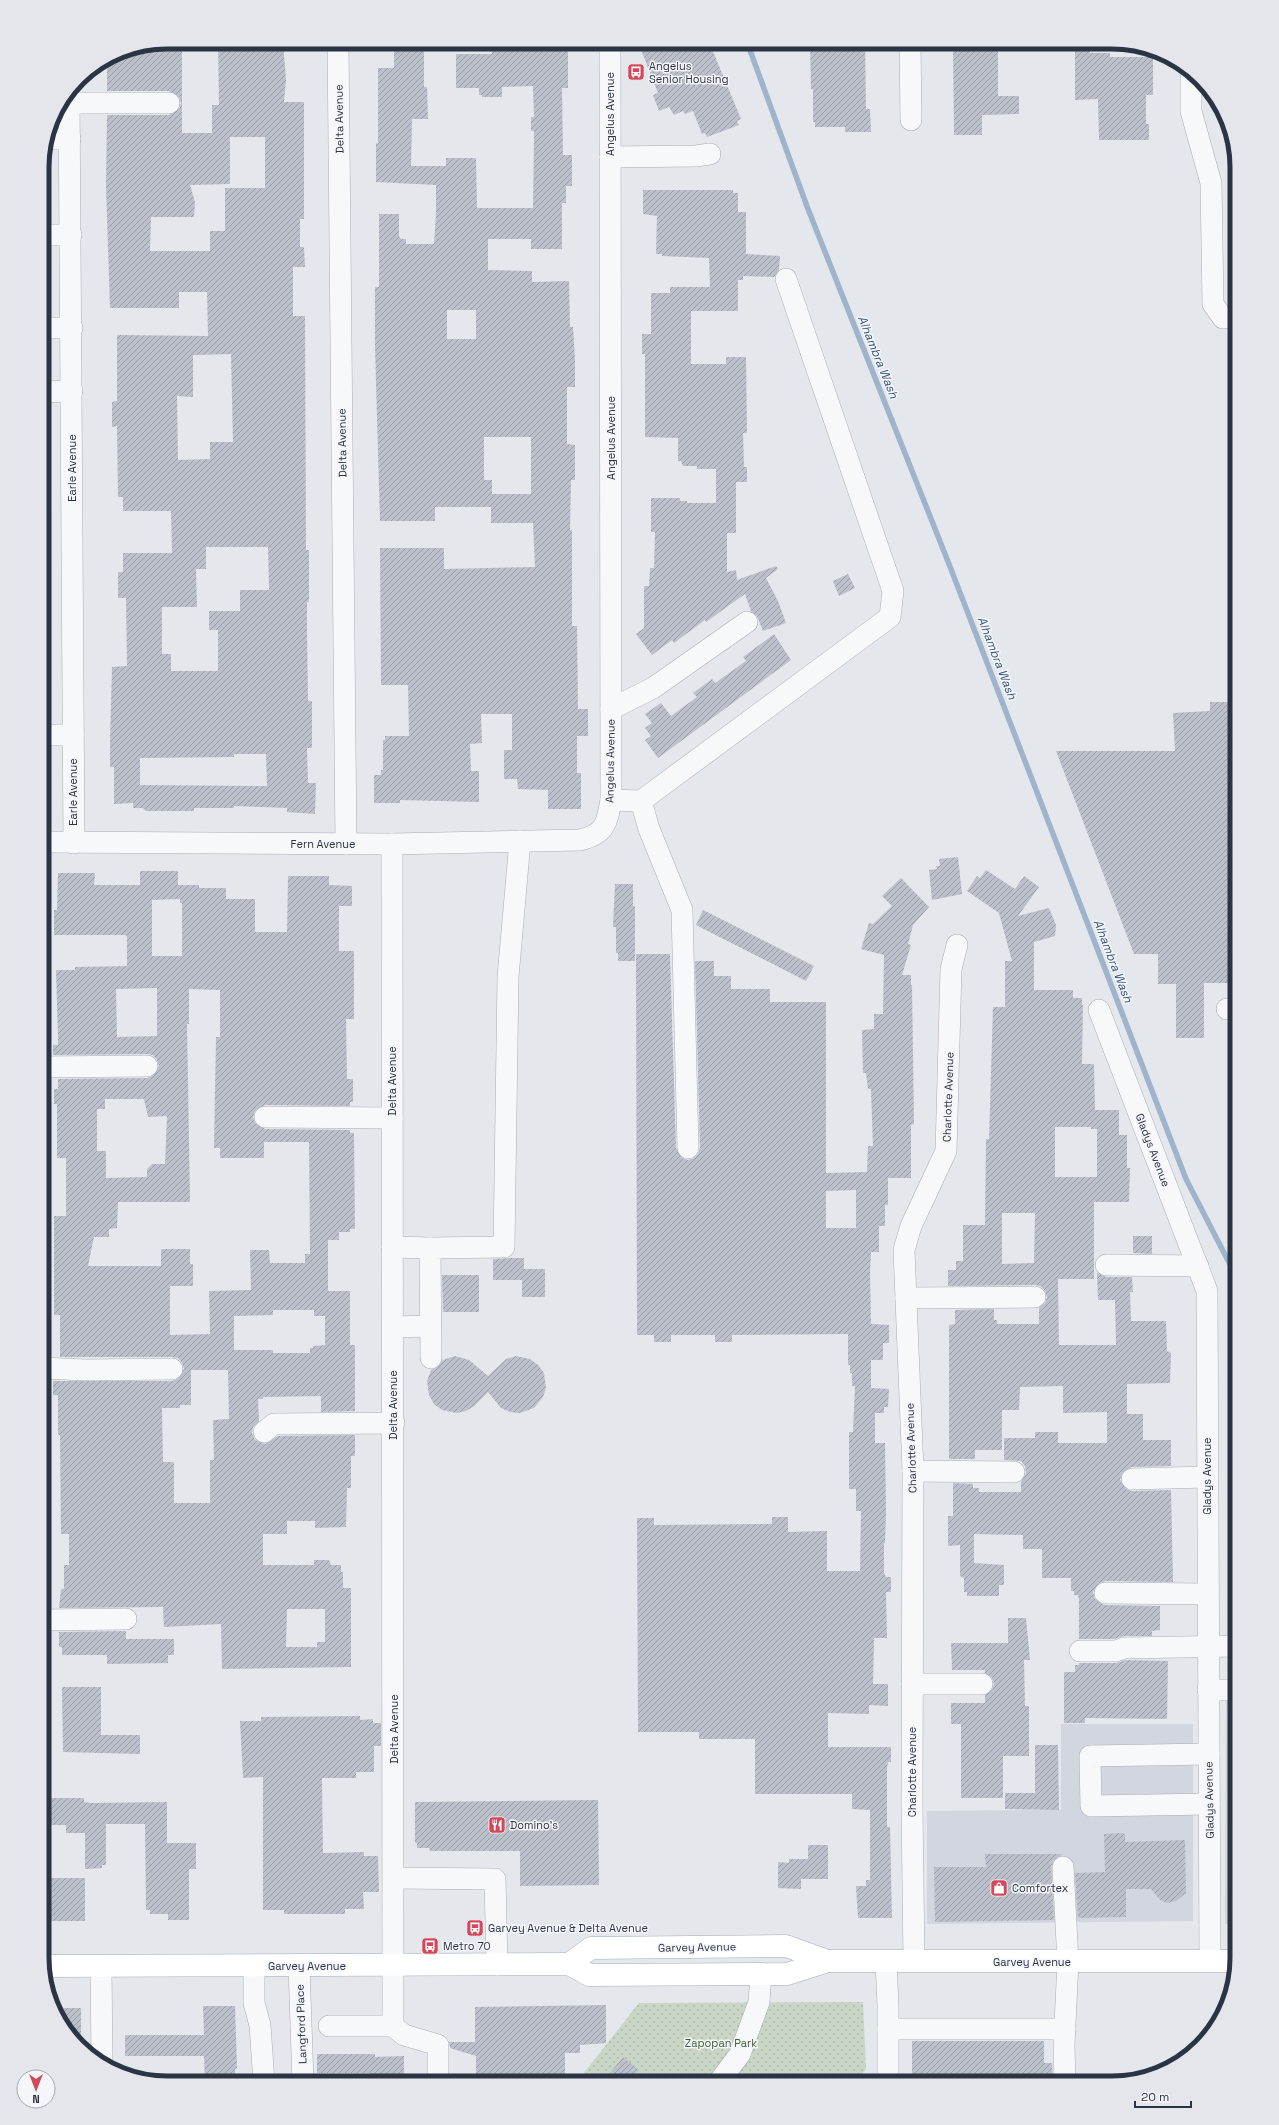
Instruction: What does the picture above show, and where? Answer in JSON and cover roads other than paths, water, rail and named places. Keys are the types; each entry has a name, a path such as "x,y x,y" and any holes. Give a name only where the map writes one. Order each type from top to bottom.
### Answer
{"main road":[{"name":"Garvey Avenue","path":"569,1964 591,1948 622,1947 786,1946 828,1961"},
{"name":"Garvey Avenue","path":"49,1966 392,1966 569,1964 589,1975 787,1974 828,1961 1230,1961"}],"street":[{"name":"Delta Avenue","path":"338,49 346,844"},
{"name":"Angelus Avenue","path":"602,831 607,820 611,800 610,49"},
{"path":"910,49 911,120"},
{"path":"1191,79 1191,111 1211,183 1213,304 1223,318 1230,318"},
{"path":"72,97 169,103"},
{"name":"Earle Avenue","path":"69,101 72,235 74,843"},
{"path":"53,139 70,139"},
{"path":"610,157 689,156 710,154"},
{"path":"49,235 72,235"},
{"path":"611,800 641,801 890,617 893,591 786,279"},
{"path":"49,328 72,328"},
{"path":"49,392 72,391"},
{"path":"611,709 653,688 747,622"},
{"path":"49,735 73,735"},
{"path":"641,801 649,829 682,910 688,1148"},
{"name":"Fern Avenue","path":"49,842 392,844 580,840 594,837 602,831"},
{"path":"392,1247 504,1247 508,977 520,841"},
{"name":"Delta Avenue","path":"392,844 392,1247 394,1423 393,2026"},
{"name":"Charlotte Avenue","path":"914,1961 912,1684 913,1472 904,1250 911,1226 946,1151 951,969 957,945"},
{"name":"Gladys Avenue","path":"1099,1010 1198,1266 1206,1291 1210,1961"},
{"path":"49,1067 147,1066"},
{"path":"265,1117 392,1118"},
{"path":"430,1248 431,1358"},
{"path":"1106,1265 1198,1266"},
{"path":"906,1298 1035,1297"},
{"path":"393,1327 430,1326"},
{"path":"49,1368 85,1370 172,1369"},
{"path":"264,1432 274,1424 394,1423"},
{"path":"913,1472 1014,1472"},
{"path":"1132,1480 1207,1477"},
{"path":"1105,1593 1207,1594"},
{"path":"49,1620 126,1619"},
{"path":"1080,1651 1116,1651 1124,1648 1230,1646"},
{"path":"912,1684 982,1684"},
{"path":"1208,1690 1230,1690"},
{"path":"1209,1754 1090,1756 1091,1806 1209,1804"},
{"path":"1063,1867 1068,1962 1065,2029 1065,2076"},
{"path":"394,1878 495,1879 497,1965"},
{"path":"886,1961 888,2076"},
{"path":"101,1966 102,2057"},
{"path":"254,1966 254,2003 260,2025 264,2076"},
{"name":"Langford Place","path":"299,1966 303,2076"},
{"path":"723,2076 740,2054 759,2002 761,1974"},
{"path":"329,2026 393,2026 404,2034 438,2045 438,2076"},
{"path":"888,2029 1065,2029"}],"waterway":[{"name":"Alhambra Wash","path":"750,49 808,209 949,564 1186,1179 1230,1264"}],"place":[{"name":"Angelus Senior Housing","path":"636,72"},
{"name":"Domino's","path":"497,1825"},
{"name":"Comfortex","path":"999,1888"},
{"name":"Garvey Avenue & Delta Avenue","path":"475,1928"},
{"name":"Metro 70","path":"430,1946"}],"park label":[{"name":"Zapopan Park","path":"721,2043"}]}
